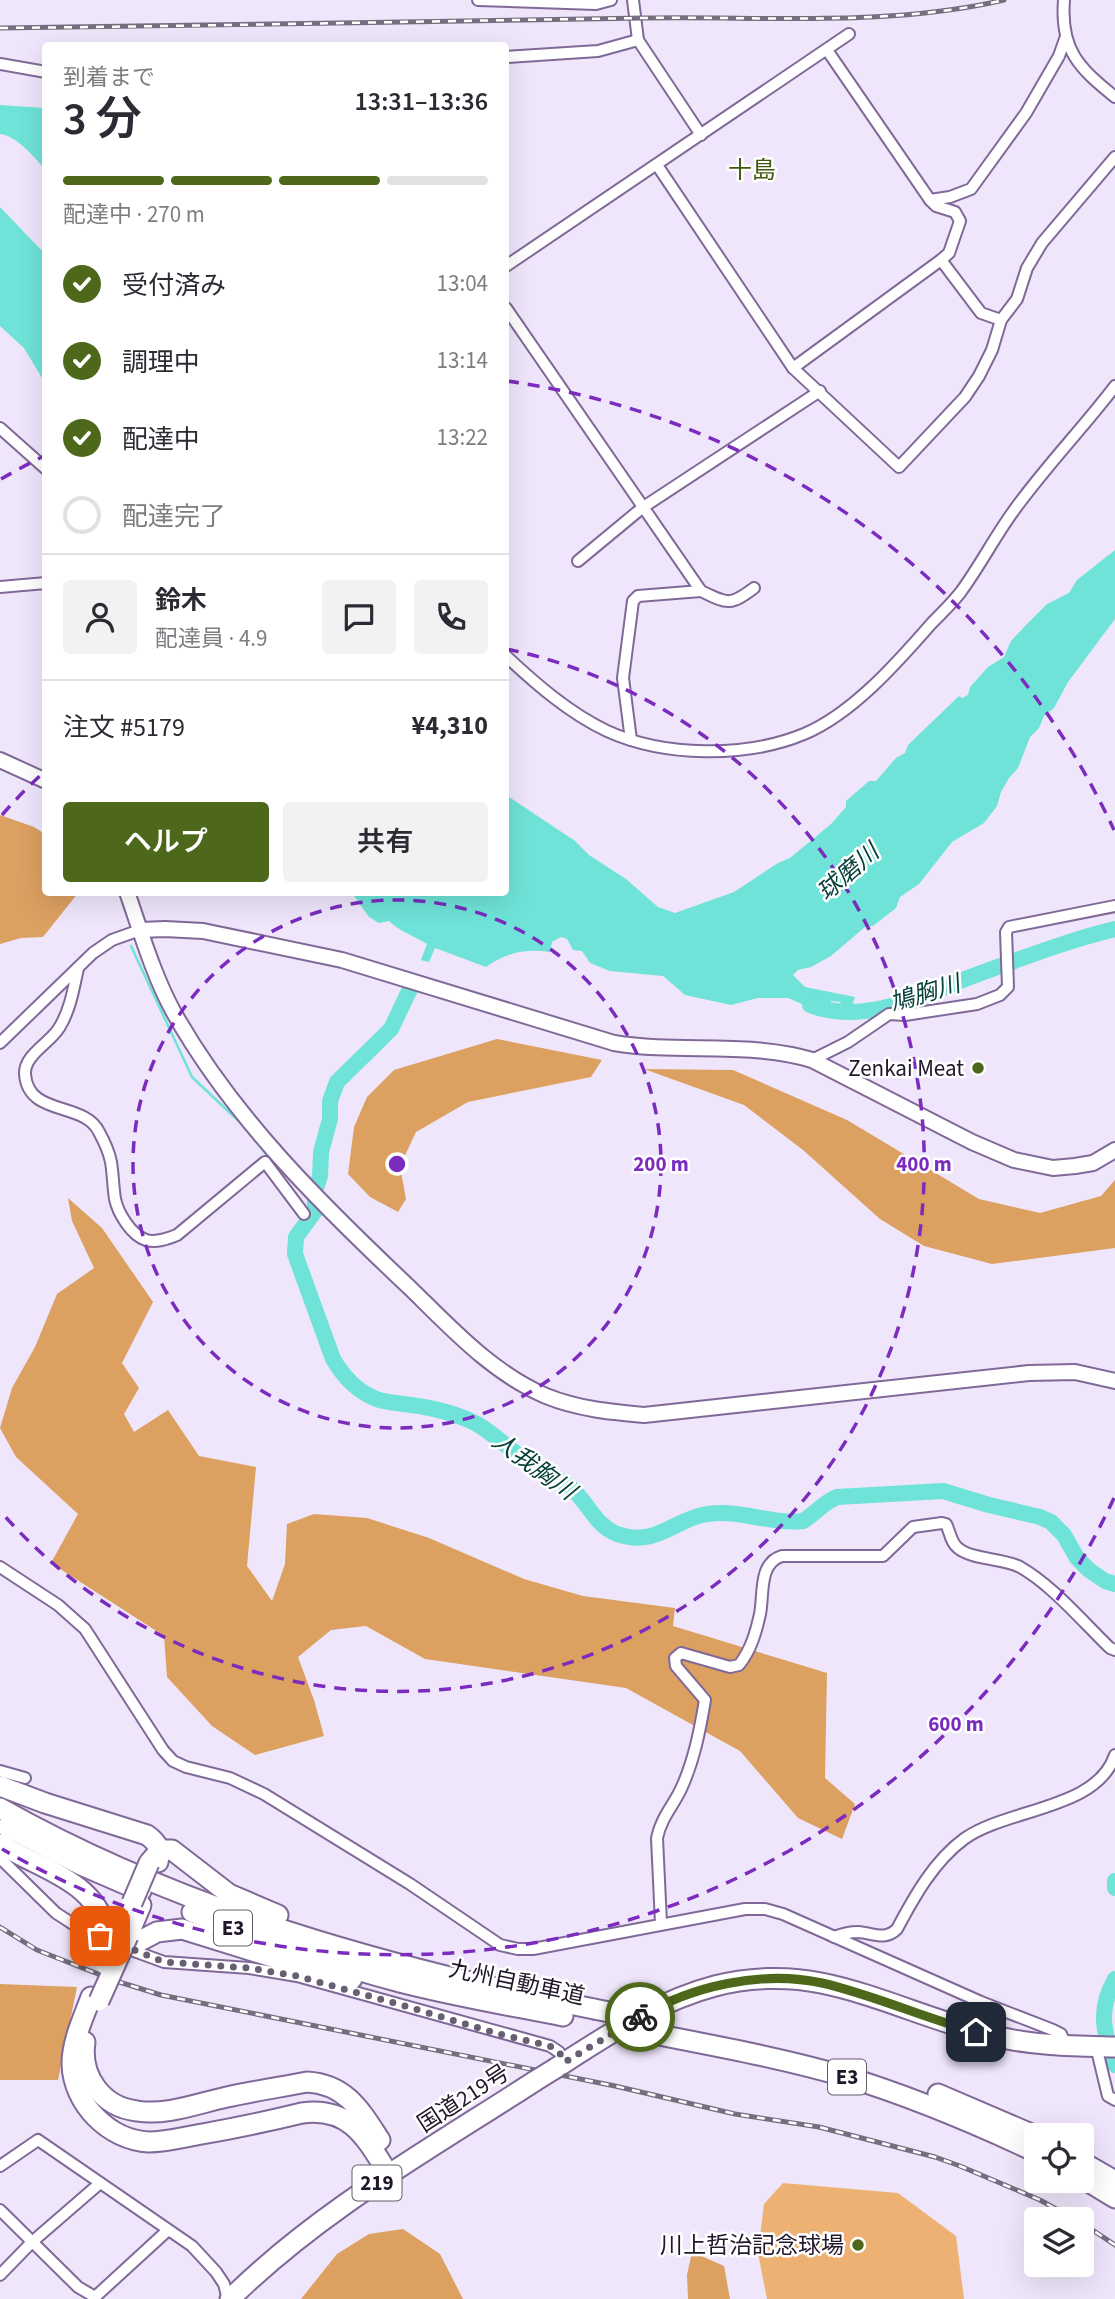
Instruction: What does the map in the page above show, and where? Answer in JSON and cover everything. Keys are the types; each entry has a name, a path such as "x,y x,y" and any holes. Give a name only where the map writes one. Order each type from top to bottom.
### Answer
{"highway":[{"path":"0,1786 147,1835 155,1841 156,1860 111,1965 75,2039 73,2075 89,2110 120,2135 141,2141 167,2141 302,2113 325,2112 354,2126 394,2172"},
{"name":"九州自動車道","path":"0,1808 88,1853 164,1887 242,1917 405,1966 589,2015 654,2028 845,2077 947,2112 1024,2147"},
{"name":"九州自動車道","path":"0,1823 81,1865 236,1929 397,1981 477,2001 589,2015"},
{"path":"0,1844 80,1889 122,1935"},
{"path":"156,1860 172,1850 209,1881 251,1905 338,1936 405,1966"},
{"path":"122,1935 182,1929 317,1971 477,2001"},
{"name":"国道219号","path":"229,2299 308,2230 535,2081 659,2005 716,1986 771,1978 820,1983 1001,2038 1105,2047"},
{"path":"95,1999 86,2033 85,2061 94,2087 115,2105 137,2112 149,2112 299,2084 326,2085 345,2094 359,2108 394,2172"},
{"name":"九州自動車道","path":"654,2028 755,2041 850,2064 954,2100 1024,2131"},
{"path":"1094,2169 1115,2181"},
{"path":"1094,2185 1115,2198"}],"street":[{"path":"478,0 596,4 611,0"},
{"path":"633,0 638,40 701,135"},
{"path":"930,201 971,189 1026,113 1059,56 1065,39 1064,0"},
{"path":"509,264 849,34"},
{"path":"1065,39 1091,77 1115,97"},
{"path":"509,57 598,51 638,40"},
{"path":"793,368 942,260 949,253 960,221 955,212 936,206 930,201 827,50"},
{"path":"0,64 42,71"},
{"path":"657,165 793,368 899,467 954,411 972,387 992,350 1001,320 1017,299 1027,268 1042,243 1115,157"},
{"path":"942,260 981,313 1001,320"},
{"path":"509,312 701,591 726,603 733,602 754,588"},
{"path":"509,658 575,713 607,731 631,740 688,751 717,751 769,745 804,734 831,719 859,697 902,656 959,594 1015,509 1088,423 1115,386"},
{"path":"578,561 642,508 820,391"},
{"path":"0,428 42,465"},
{"path":"0,586 42,583"},
{"path":"631,740 623,678 633,601 638,596 701,591"},
{"path":"0,760 42,779"},
{"path":"129,896 172,1008 188,1036 275,1151 350,1232 477,1352 509,1376 546,1396 592,1410 644,1415 995,1375 1075,1372 1115,1381"},
{"path":"812,1060 848,1042 889,1014 905,1015 977,1004 1000,995 1008,987 1006,932 1009,927 1115,906"},
{"path":"0,1043 93,953 112,940 140,930 203,931 342,960 614,1043 646,1049 769,1051 812,1060 972,1142 1023,1163 1053,1168 1075,1166 1093,1163 1115,1150"},
{"path":"78,968 73,993 59,1028 27,1061 25,1072 28,1087 44,1103 83,1115 95,1123 110,1160 115,1200 119,1211 134,1232 147,1241 177,1236 265,1163 304,1214"},
{"path":"661,1923 657,1838 660,1824 681,1790 698,1741 705,1700 676,1666 675,1658 681,1653 730,1667 739,1665 753,1641 761,1611 764,1578 769,1564 775,1558 883,1556 913,1527 946,1524 955,1546 962,1552 1010,1562 1023,1569 1115,1650"},
{"path":"0,1567 58,1605 85,1629 163,1750 173,1761 186,1768 230,1778 264,1794 399,1877 500,1945 533,1949 608,1936 661,1923 745,1909 765,1909 783,1914 1053,2030 1060,2034 1066,2045"},
{"path":"834,1937 855,1932 880,1936 892,1934 898,1929 924,1882 946,1855 965,1838 1003,1820 1078,1795 1105,1771 1115,1755"},
{"path":"0,1771 25,1778"},
{"path":"0,1858 56,1913 76,1926 164,1962 249,1968 297,1976 550,2046 559,2052 561,2065"},
{"path":"1105,2047 1108,2096 1115,2100"},
{"path":"0,2166 38,2140 192,2246 207,2260 224,2284 229,2299"},
{"path":"0,2275 32,2242 99,2184"},
{"path":"0,2210 78,2287 95,2297 167,2231"}],"shaded area":[{"path":"0,815 42,832 42,896 76,896 43,937 21,938 0,944"},
{"path":"497,1039 602,1060 591,1077 468,1102 416,1132 400,1166 406,1199 398,1212 370,1197 348,1174 354,1127 367,1097 394,1070"},
{"path":"644,1069 733,1070 847,1120 979,1199 1040,1213 1101,1196 1115,1180 1115,1248 992,1264 924,1246 880,1219 803,1150 744,1105"},
{"path":"68,1198 102,1228 153,1302 122,1363 139,1388 124,1414 134,1432 168,1410 199,1456 256,1467 247,1566 272,1601 285,1564 287,1524 314,1514 367,1518 429,1538 524,1579 583,1596 675,1608 673,1626 827,1673 825,1778 855,1804 842,1839 798,1818 740,1751 626,1688 425,1659 366,1626 331,1630 298,1657 324,1736 255,1755 212,1726 167,1677 164,1636 51,1563 78,1514 16,1457 0,1428 12,1388 35,1347 57,1294 94,1268 72,1221"},
{"path":"0,1984 77,1987 58,2080 0,2080"},
{"name":"川上哲治記念球場","path":"783,2183 898,2193 956,2236 964,2299 767,2299 758,2253 764,2204"},
{"path":"403,2229 440,2254 463,2299 301,2299 337,2254 369,2234"},
{"path":"692,2252 724,2266 730,2299 688,2299 687,2275"}],"water":[{"path":"0,105 42,108 42,166 19,143 0,134"},
{"path":"0,207 42,251 42,378 24,348 0,326"},
{"name":"球磨川","path":"1115,550 1115,619 1068,682 1054,708 1044,716 1039,728 1030,737 1018,768 1001,792 997,806 984,823 952,842 919,884 900,897 896,908 873,926 865,927 831,956 811,967 798,970 793,975 805,987 855,997 849,1017 840,1002 831,1001 830,1011 788,998 758,998 731,1005 685,995 663,976 610,971 590,963 582,951 573,950 567,939 561,937 552,942 550,952 516,953 486,967 435,948 429,962 421,960 427,944 389,921 379,923 369,917 354,896 509,896 509,797 575,841 589,855 626,879 658,907 675,913 734,892 790,858 831,824 846,807 846,801 869,781 876,781 896,758 905,753 908,745 959,696 962,698 968,695 970,687 988,667 1004,657 1011,641 1047,604 1069,593 1077,580"}],"waterway":[{"name":"鳩胸川","path":"810,1005 832,1011 875,1010 919,997 1048,949 1115,929"},
{"path":"131,946 192,1077 245,1127"},
{"name":"人我胸川","path":"411,987 391,1029 337,1082 330,1101 330,1119 321,1152 315,1211 296,1237 295,1254 333,1359 355,1387 378,1400 436,1409 477,1424 523,1459 569,1486 597,1519 617,1534 642,1538 652,1536 691,1518 714,1513 740,1514 778,1521 803,1521 837,1497 943,1491 1051,1522 1064,1535 1077,1558 1089,1570 1115,1584"},
{"path":"251,1134 312,1216"},
{"name":"人我胸川","path":"1115,1881 1115,1888"},
{"name":"人我胸川","path":"1115,1979 1104,2012 1108,2042 1115,2065"}],"railway":[{"path":"0,28 870,17 915,14 1004,0"},
{"path":"0,1927 37,1950 116,1981 161,1995 615,2086 735,2114 819,2127 935,2157 1053,2207"},
{"path":"1094,2231 1115,2245"}],"way so far":[{"path":"100,1936 164,1962 249,1968 297,1976 531,2043 550,2046 559,2052 565,2062 640,2017"}],"place":[{"name":"Zenkai Meat","path":"978,1068"},
{"name":"川上哲治記念球場","path":"858,2245"}],"district":[{"name":"十島","path":"752,170"}],"route":[{"path":"640,2017 659,2005 716,1986 771,1978 820,1983 976,2032"}]}
